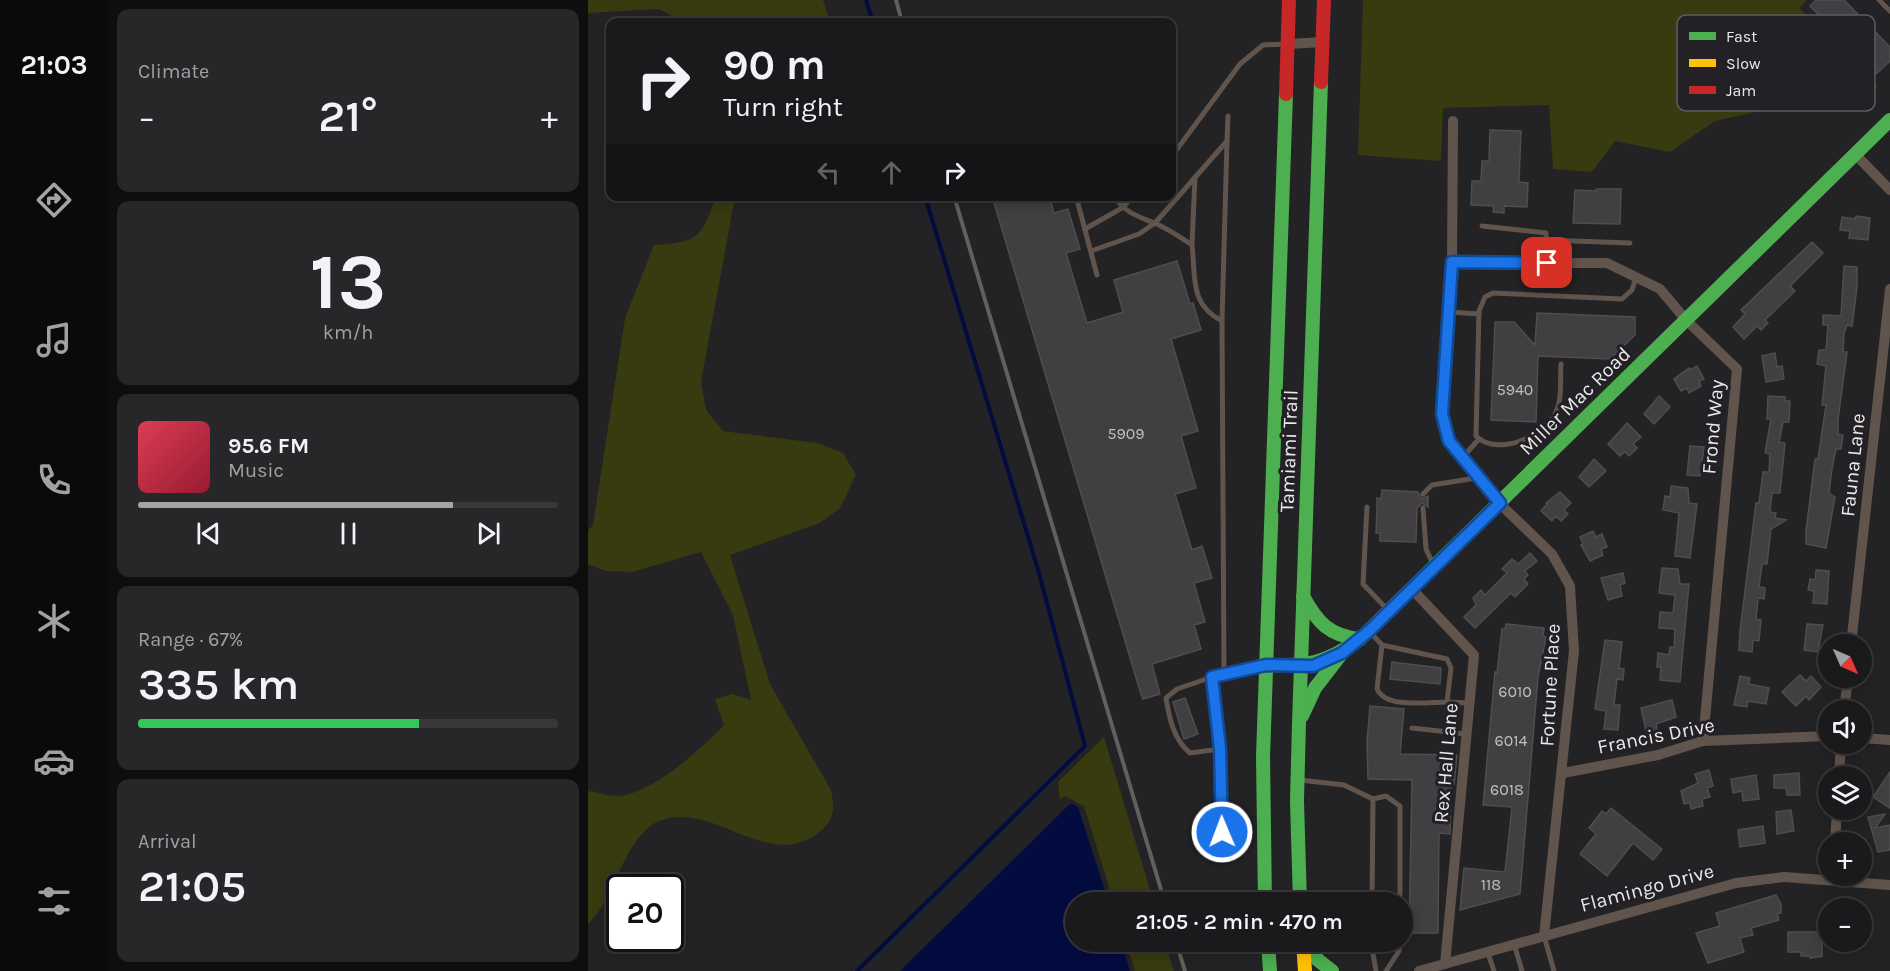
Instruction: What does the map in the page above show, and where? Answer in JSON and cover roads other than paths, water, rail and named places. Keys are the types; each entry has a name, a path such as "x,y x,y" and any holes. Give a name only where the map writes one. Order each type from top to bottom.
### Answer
{"main road":[{"name":"Tamiami Trail","path":"1265,892 1263,768 1289,0"},
{"name":"Tamiami Trail","path":"1300,892 1299,723 1324,0"},
{"name":"Miller Mac Road","path":"1266,665 1301,666 1326,662 1365,635 1890,120"},
{"path":"1303,596 1314,616 1333,635 1365,635"},
{"path":"1299,723 1315,688 1342,653"},
{"path":"1269,952 1270,971"},
{"path":"1305,952 1305,971"},
{"path":"1312,952 1332,971"}],"street":[{"path":"1288,44 1323,42"},
{"name":"Fortune Place","path":"1454,121 1452,262 1442,414 1449,441 1461,458 1500,503 1552,554 1570,586 1574,651 1563,773 1544,936"},
{"path":"1855,154 1890,190"},
{"name":"Frond Way","path":"1452,262 1607,263 1660,289 1686,320 1737,369 1703,741"},
{"name":"Fauna Lane","path":"1852,634 1890,289"},
{"name":"Rex Hall Lane","path":"1412,590 1474,654 1445,964"},
{"name":"Francis Drive","path":"1563,773 1658,755 1703,741 1818,736"},
{"path":"1872,739 1890,740"},
{"name":"Flamingo Drive","path":"1419,971 1736,883 1784,877 1818,878"},
{"name":"Flamingo Drive","path":"1872,883 1890,885"}],"lane":[{"path":"1879,0 1890,11"},
{"path":"1176,151 1240,64 1263,45 1288,44"},
{"path":"1224,673 1222,321 1227,116"},
{"path":"1176,199 1227,141"},
{"path":"1195,177 1192,245 1198,298 1203,308 1222,321"},
{"path":"1077,201 1097,275"},
{"path":"1117,201 1122,208 1137,218 1155,223 1192,245"},
{"path":"1085,229 1122,208 1128,201"},
{"path":"1091,251 1139,234 1155,223 1174,201"},
{"path":"1482,226 1546,233 1547,263"},
{"path":"1546,240 1630,243"},
{"path":"1561,364 1558,408 1545,427 1528,438 1496,445 1479,439 1476,435 1479,314 1485,297 1493,293 1622,299 1632,291 1636,277"},
{"path":"1449,312 1479,314"},
{"path":"1461,458 1479,439"},
{"path":"1423,495 1432,485 1478,477"},
{"path":"1367,507 1363,584 1389,611"},
{"path":"1423,508 1426,549 1434,567"},
{"path":"1365,635 1382,645 1447,659 1451,668 1447,702"},
{"path":"1382,645 1377,689 1380,695 1391,701 1469,703"},
{"path":"1220,749 1190,753 1182,746 1172,723 1166,698 1177,689 1224,673 1266,665"},
{"path":"1212,677 1220,749 1222,832"},
{"path":"1412,728 1466,734"},
{"path":"1298,779 1344,785 1373,799 1386,796 1400,806 1400,892"},
{"path":"1372,892 1373,799"},
{"path":"1544,936 1554,971"},
{"path":"1512,971 1521,970 1514,944"},
{"path":"1373,952 1376,971"},
{"path":"1386,971 1398,952"},
{"path":"1488,952 1494,971"}],"waterway":[{"path":"866,0 872,18"},
{"path":"857,971 1085,746 1039,573 927,201"}],"railway":[{"path":"896,0 901,18"},
{"path":"955,201 1162,892"},
{"path":"1179,952 1185,971"}]}
